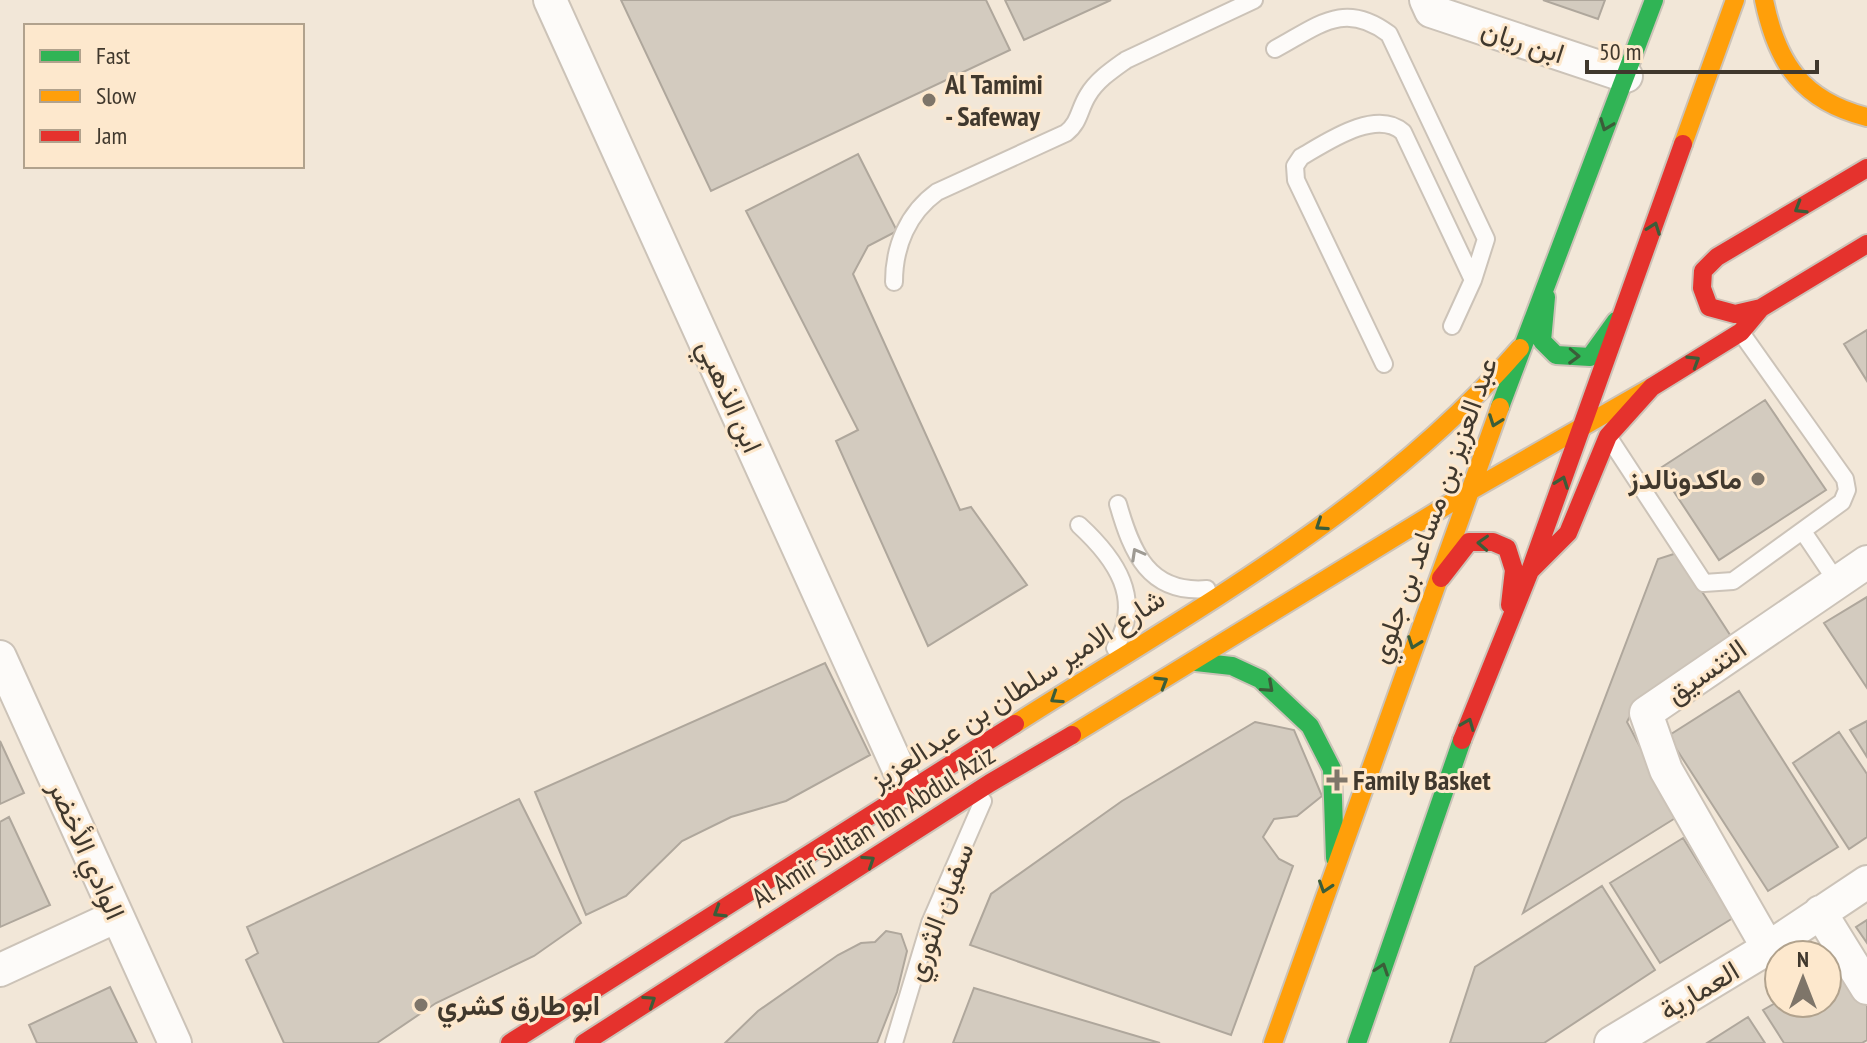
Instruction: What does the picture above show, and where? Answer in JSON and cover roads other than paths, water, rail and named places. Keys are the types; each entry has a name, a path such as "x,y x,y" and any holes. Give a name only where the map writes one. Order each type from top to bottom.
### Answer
{"street":[{"name":"ابن الذهبي","path":"550,0 909,792"},
{"name":"ابن ريان","path":"1426,0 1431,11 1626,76"},
{"name":"عبد العزيز بن مساعد بن جلوي","path":"1273,1043 1335,858 1523,343 1654,0"},
{"path":"1357,1043 1455,756 1530,571 1735,0"},
{"path":"1764,0 1768,26 1787,65 1834,108 1867,117"},
{"path":"1867,168 1717,257 1703,271 1702,288 1709,307 1720,312 1748,314 1867,244"},
{"path":"1549,273 1542,341 1556,355 1590,357 1627,301"},
{"path":"1530,571 1568,533 1608,436 1652,387 1741,332 1761,308"},
{"name":"شارع الامير سلطان بن عبدالعزيز","path":"510,1043 1102,669 1364,495 1423,450 1486,391 1523,343"},
{"name":"Al Amir Sultan Ibn Abdul Aziz","path":"584,1043 990,783 1196,662 1470,491 1652,387"},
{"path":"1364,495 1402,476 1422,486 1424,504 1392,539"},
{"path":"1432,594 1450,563 1469,542 1493,542 1507,548 1514,570 1506,627"},
{"name":"التنسيق","path":"1763,939 1666,770 1646,713 1867,562"},
{"name":"الوادي الأخضر","path":"0,657 175,1043"},
{"path":"1196,662 1232,666 1260,679 1310,726 1332,769 1335,858"},
{"name":"العمارية","path":"1781,939 1867,882"},
{"path":"1820,912 1867,988"},
{"path":"0,970 117,916"},
{"name":"العمارية","path":"1611,1043 1763,951"}],"lane":[{"path":"894,282 894,267 903,233 924,201 937,192 1066,133 1077,123 1093,86 1126,60 1254,0"},
{"path":"1275,49 1339,14 1361,16 1389,34 1486,239 1473,280 1452,326"},
{"path":"1384,364 1296,180 1295,166 1301,157 1369,123 1395,125 1403,132 1473,280"},
{"path":"1608,436 1704,583 1733,581 1804,533 1842,502 1847,490 1845,479 1741,332"},
{"path":"1118,504 1127,535 1144,566 1158,580 1187,590 1229,587"},
{"path":"1079,525 1105,550 1124,582 1128,598 1129,616 1102,669"},
{"path":"1804,533 1837,582"},
{"name":"سفيان الثوري","path":"894,1043 930,923 990,783"}],"place":[{"name":"Al Tamimi - Safeway","path":"929,100"},
{"name":"ماكدونالدز","path":"1758,479"},
{"name":"Family Basket","path":"1337,780"},
{"name":"ابو طارق كشري","path":"421,1005"}]}
